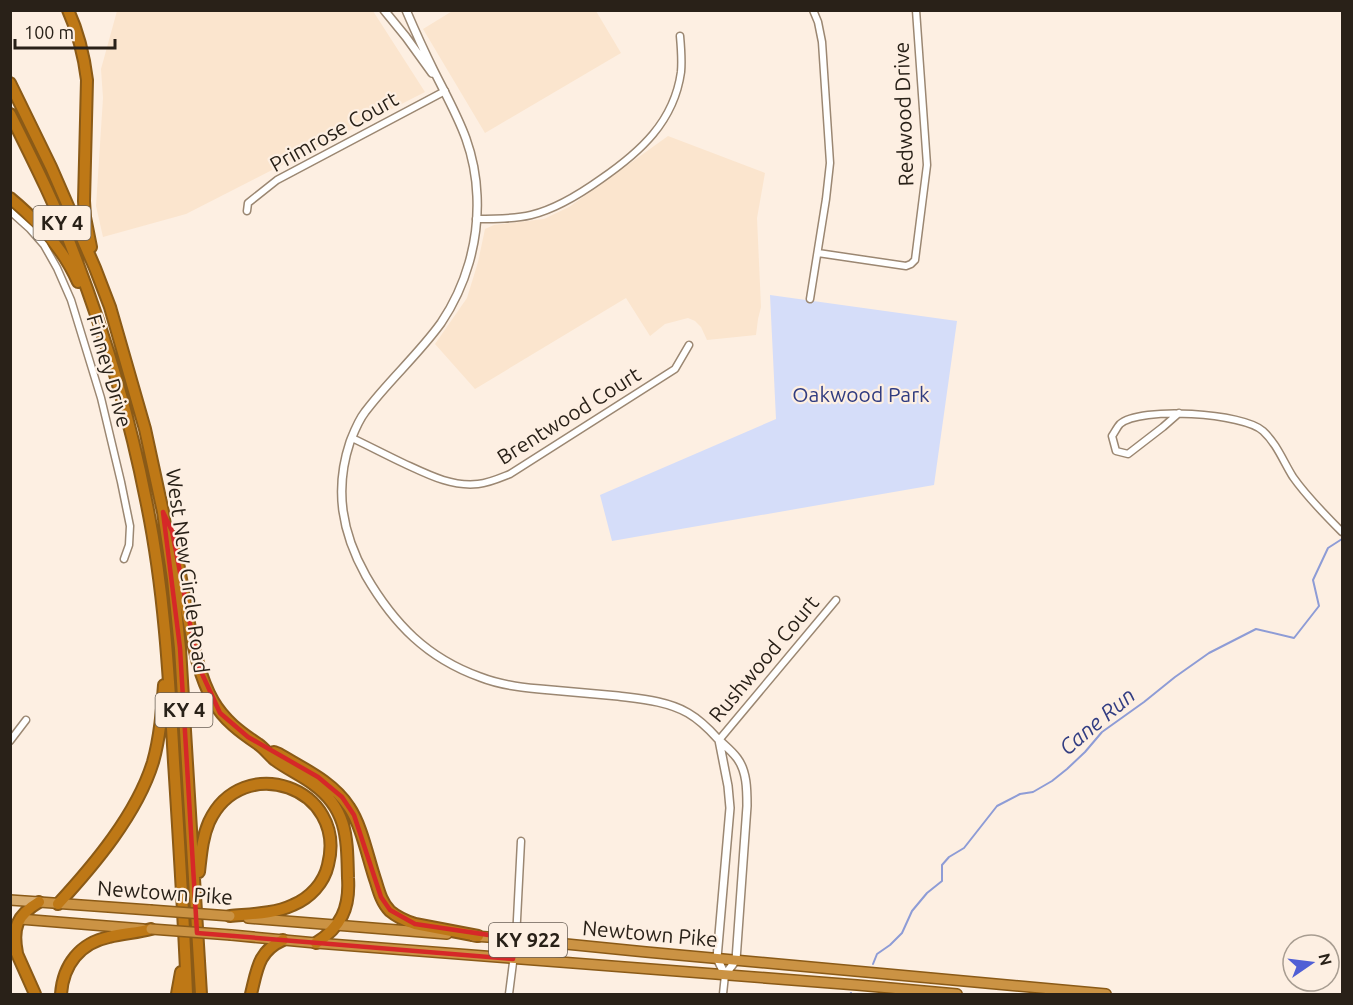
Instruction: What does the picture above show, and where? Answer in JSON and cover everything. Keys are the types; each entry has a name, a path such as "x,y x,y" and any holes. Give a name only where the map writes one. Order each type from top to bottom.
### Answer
{"highway":[{"path":"68,10 86,66 84,201 95,268"},
{"name":"KY 4","path":"10,83 51,167 95,268"},
{"name":"KY 4","path":"10,114 76,258 104,337"},
{"path":"10,198 44,228 66,259 104,337"},
{"name":"West New Circle Road","path":"95,268 121,342 145,429 163,512 173,579 180,648 201,994"},
{"name":"West New Circle Road","path":"104,337 134,445 147,502 160,581 167,643 187,994"},
{"path":"163,512 172,531 198,665 203,681 220,713 232,725 268,751 274,759 324,792 341,817 345,833 349,886 347,902 338,925 316,943"},
{"path":"58,904 86,874 128,815 146,782 159,739 167,643"},
{"path":"268,751 279,754 336,790 354,815 381,897 390,910 415,924 478,936"},
{"path":"196,908 202,845 209,823 220,805 235,793 254,786 273,784 292,788 302,793 318,807 328,826 331,848 323,879 306,898 284,909 230,916"},
{"path":"17,953 14,935 15,919 39,902"},
{"name":"Newtown Pike","path":"39,902 516,939 1106,994"},
{"name":"Newtown Pike","path":"15,919 872,987 905,992 957,994"},
{"path":"61,994 65,972 86,946 108,937 152,929"},
{"path":"251,994 260,960 270,947 283,940"},
{"path":"10,942 35,994"},
{"path":"177,994 185,945"}],"main road":[{"name":"Newtown Pike","path":"10,900 39,902"}],"street":[{"path":"384,10 421,52 460,121 473,164 477,198 476,219 469,261 450,308 430,336 363,414 352,438 346,455 341,489 348,538 368,578 387,608 416,641 445,661 479,677 505,684 644,699 686,711 711,730 740,762 747,791 736,960 725,975 723,994"},
{"path":"406,10 421,52"},
{"path":"810,299 830,163 822,42 813,10"},
{"name":"Redwood Drive","path":"818,253 906,266 915,260 927,165 916,10"},
{"path":"476,219 530,215 550,209 590,187 640,149 663,122 676,92 681,72 680,36"},
{"name":"Primrose Court","path":"247,211 248,203 277,180 445,91"},
{"name":"Finney Drive","path":"10,211 30,228 44,245 57,267 71,300 101,398 122,482 130,526 129,545 124,559"},
{"name":"Brentwood Court","path":"352,438 433,478 465,484 493,481 516,471 675,369 689,345"},
{"path":"1179,412 1128,454 1116,451 1113,436 1120,424 1139,417 1179,412 1239,420 1261,429 1275,445 1293,477 1342,532"},
{"name":"Rushwood Court","path":"719,740 836,600"},
{"path":"10,741 26,720"},
{"path":"719,740 730,808 717,958 725,975"},
{"path":"509,994 516,939 521,841"},
{"path":"872,987 883,994"}],"highlighted area":[{"path":"163,512 172,531 198,665 220,713 248,737 318,777 342,797 354,815 381,897 390,910 415,924 516,939 513,959 197,933 180,648"}],"shaded area":[{"path":"454,10 596,11 621,53 485,133 423,29"},
{"path":"117,11 373,11 425,92 186,214 103,237 96,206 103,98 101,69"},
{"path":"668,136 765,173 757,218 761,307 756,335 707,340 701,327 688,318 665,324 650,336 626,298 475,389 435,344 467,298 485,229 494,225 544,219 569,207"}],"green space":[{"name":"Oakwood Park","path":"770,295 957,321 934,485 612,541 600,495 776,419"}],"waterway":[{"name":"Cane Run","path":"873,964 877,954 902,933 912,911 927,893 942,881 942,865 949,857 964,848 997,806 1020,794 1033,792 1052,781 1085,752 1102,732 1209,653 1256,629 1294,638 1319,606 1313,580 1328,548 1342,539"}]}
